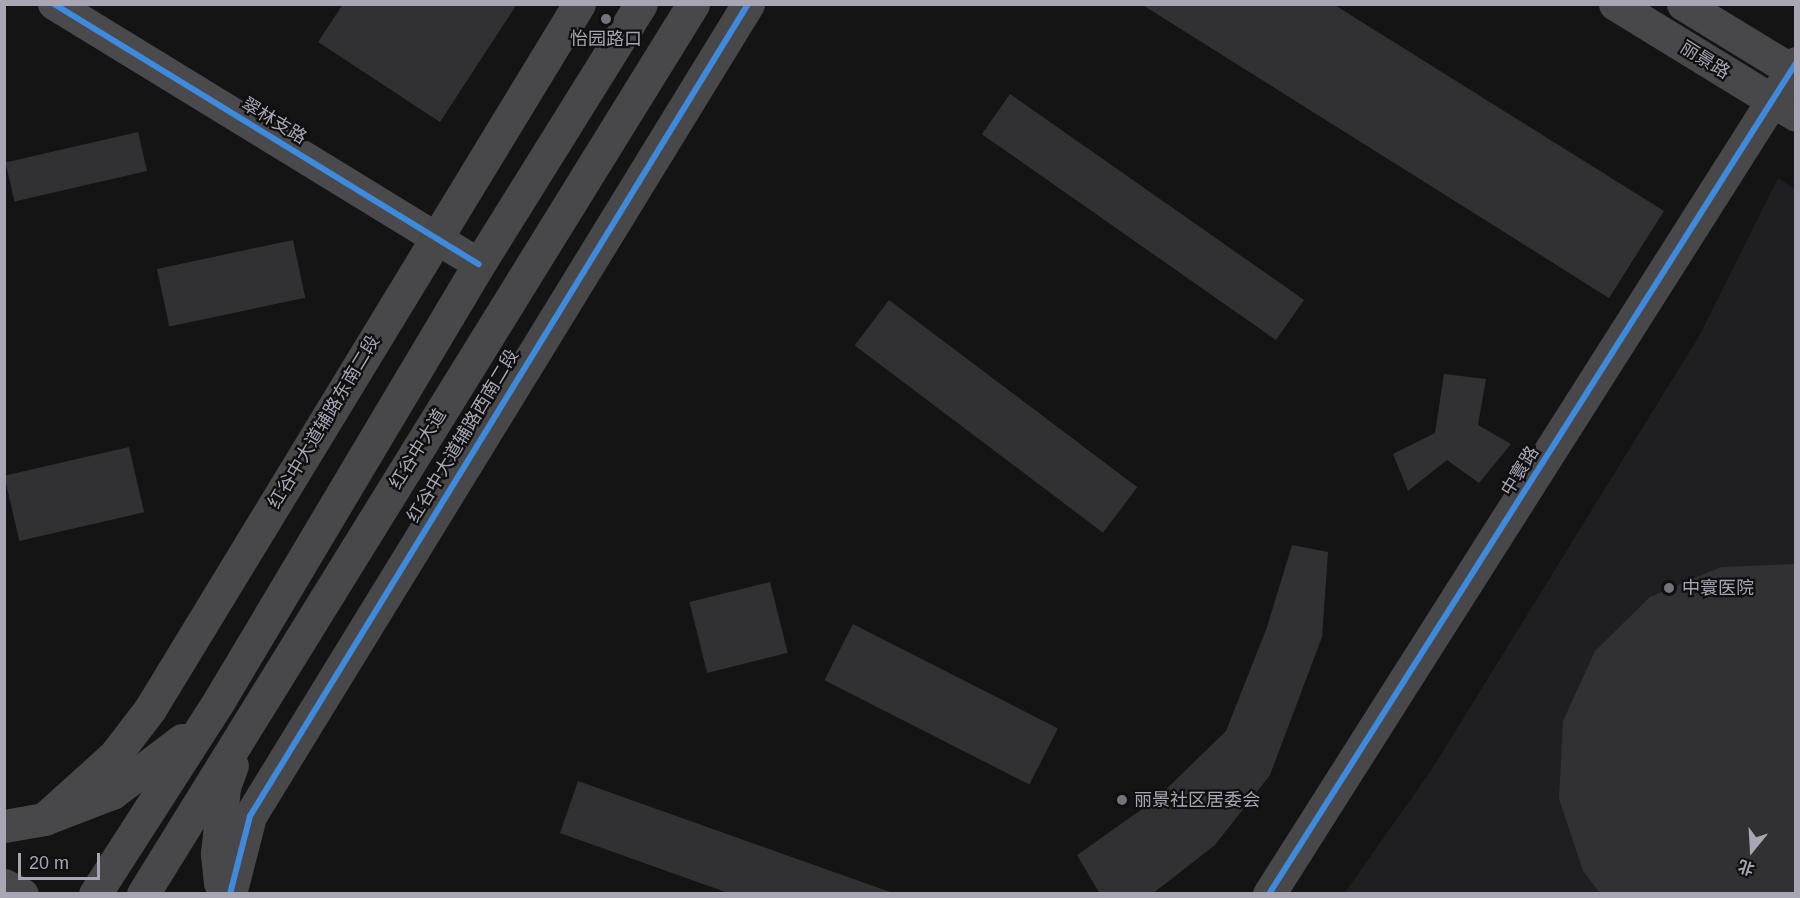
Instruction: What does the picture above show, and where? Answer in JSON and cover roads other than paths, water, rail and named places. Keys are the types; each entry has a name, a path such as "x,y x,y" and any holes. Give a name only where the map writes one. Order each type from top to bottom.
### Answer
{"street":[{"name":"翠林支路","path":"54,4 479,264"},
{"name":"红谷中大道辅路东南二段","path":"44,819 114,756 150,709 434,237 579,4"},
{"path":"95,894 220,699 479,264 641,4"},
{"name":"红谷中大道","path":"143,894 693,4"},
{"name":"红谷中大道辅路西南二段","path":"230,894 250,816 748,4"},
{"name":"丽景路","path":"1615,4 1784,108"},
{"name":"丽景路","path":"1683,4 1794,69"},
{"name":"中寰路","path":"1269,894 1784,108 1794,69"},
{"path":"4,826 44,819 112,793 171,753 220,699"},
{"path":"222,894 217,853 225,786 248,724"},
{"path":"4,885 22,894"}],"place":[{"name":"怡园路口","path":"606,19"},
{"name":"中寰医院","path":"1669,588"},
{"name":"丽景社区居委会","path":"1122,800"}]}
